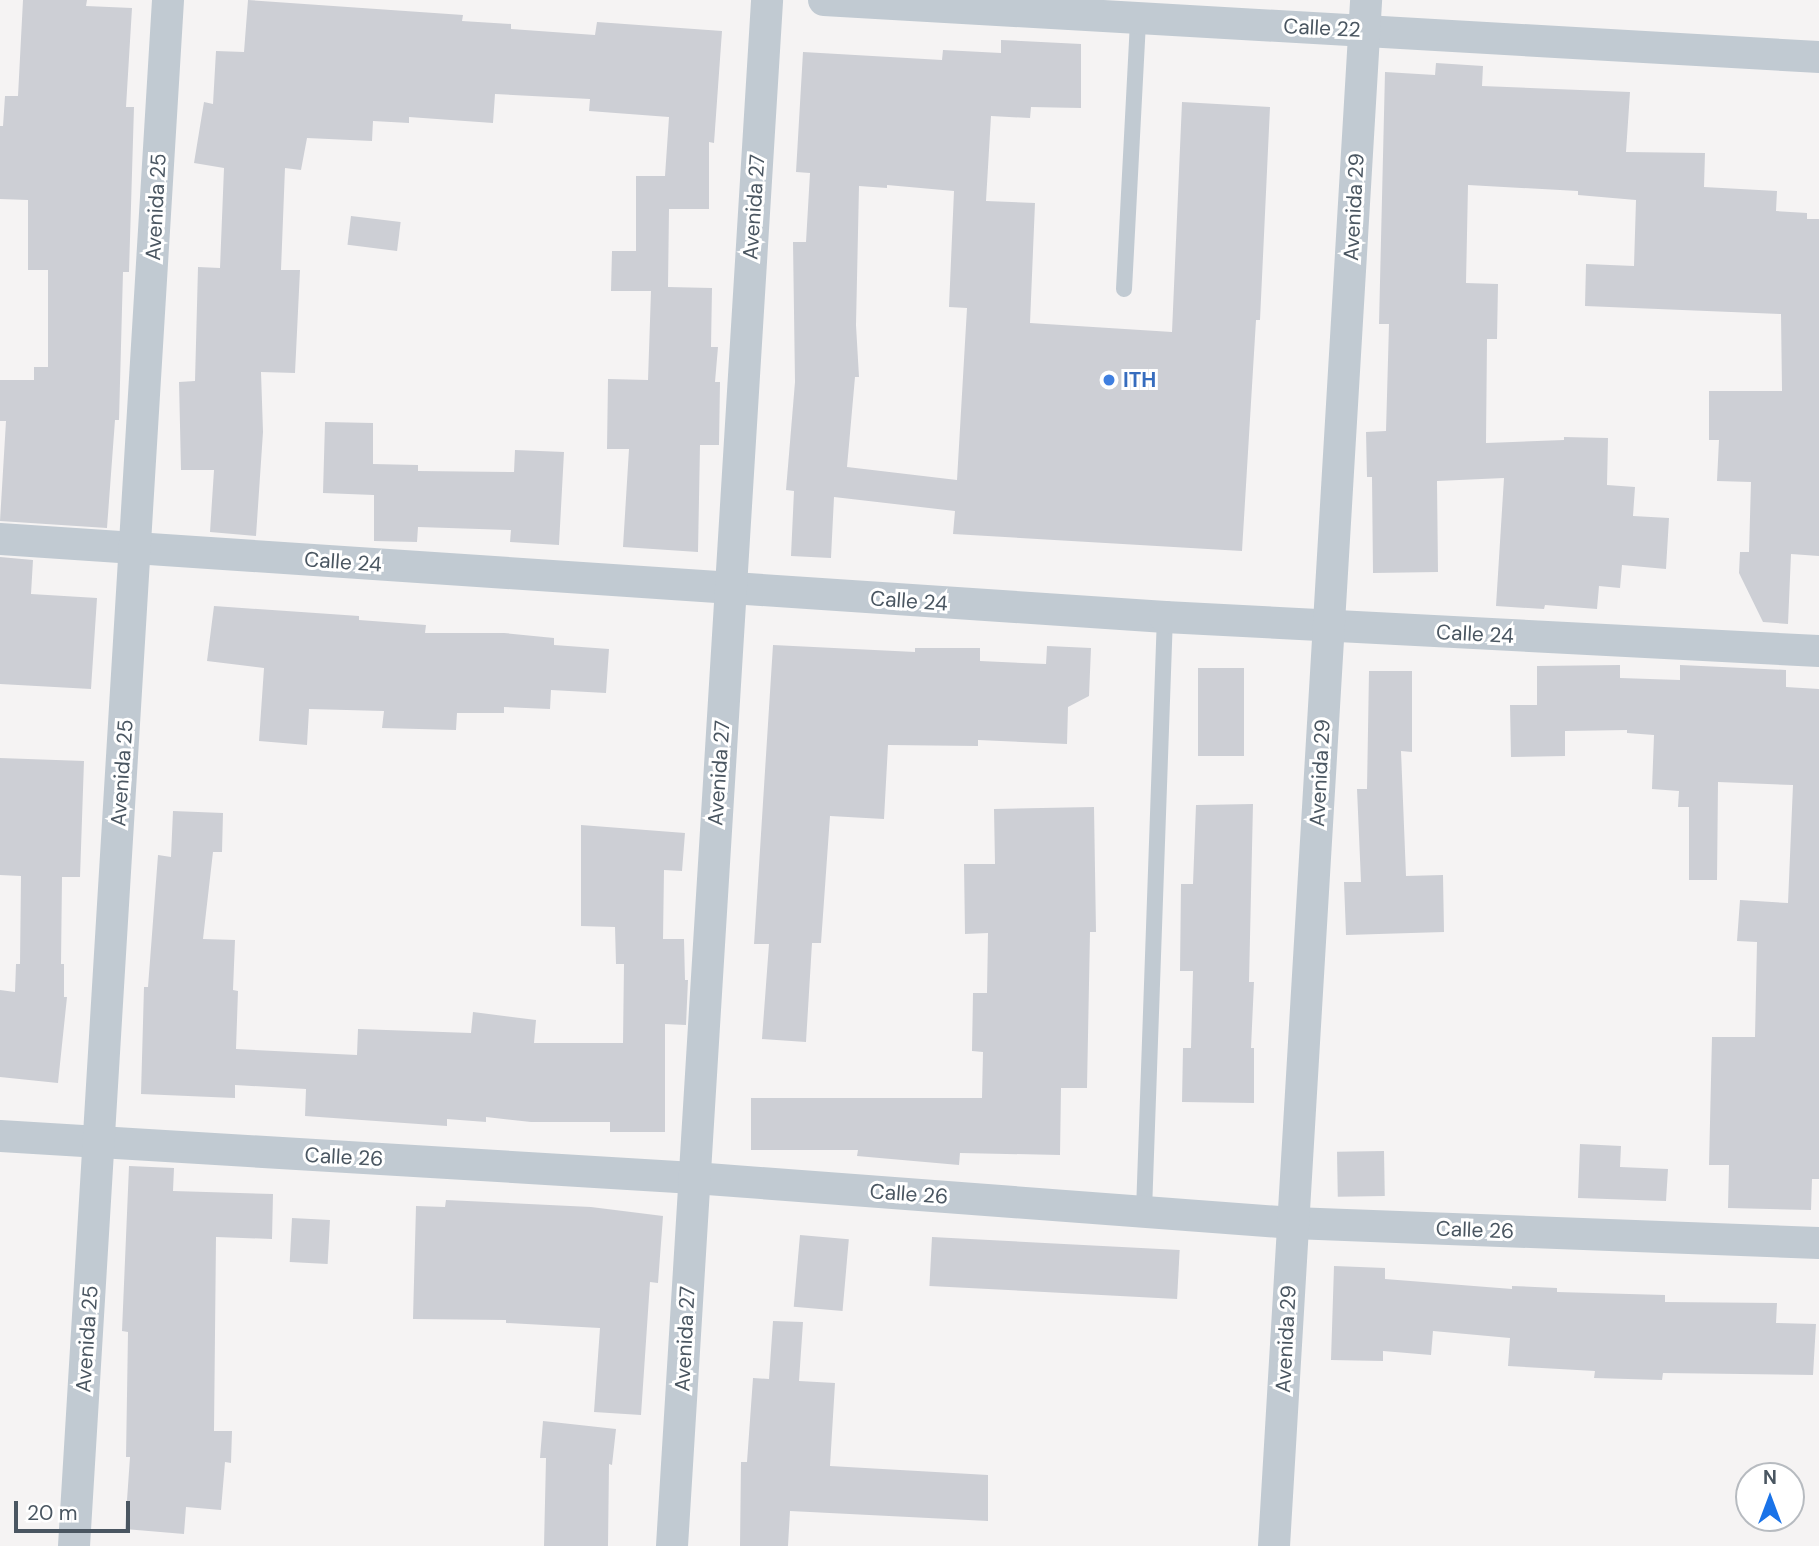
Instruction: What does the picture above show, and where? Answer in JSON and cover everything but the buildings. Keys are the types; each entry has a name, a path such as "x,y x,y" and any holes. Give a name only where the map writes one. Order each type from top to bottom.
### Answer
{"street":[{"name":"Avenida 25","path":"74,1546 168,0"},
{"name":"Avenida 27","path":"672,1546 767,0"},
{"name":"Calle 22","path":"824,0 1138,18 1366,15 1819,57"},
{"name":"Avenida 29","path":"1274,1546 1366,15"},
{"name":"Calle 24","path":"0,539 1165,617 1819,651"},
{"name":"Calle 26","path":"0,1136 694,1178 1293,1223 1819,1243"}],"lane":[{"path":"1124,289 1138,18"},
{"path":"1144,1211 1165,617"}],"place":[{"name":"ITH","path":"1109,380"}]}
